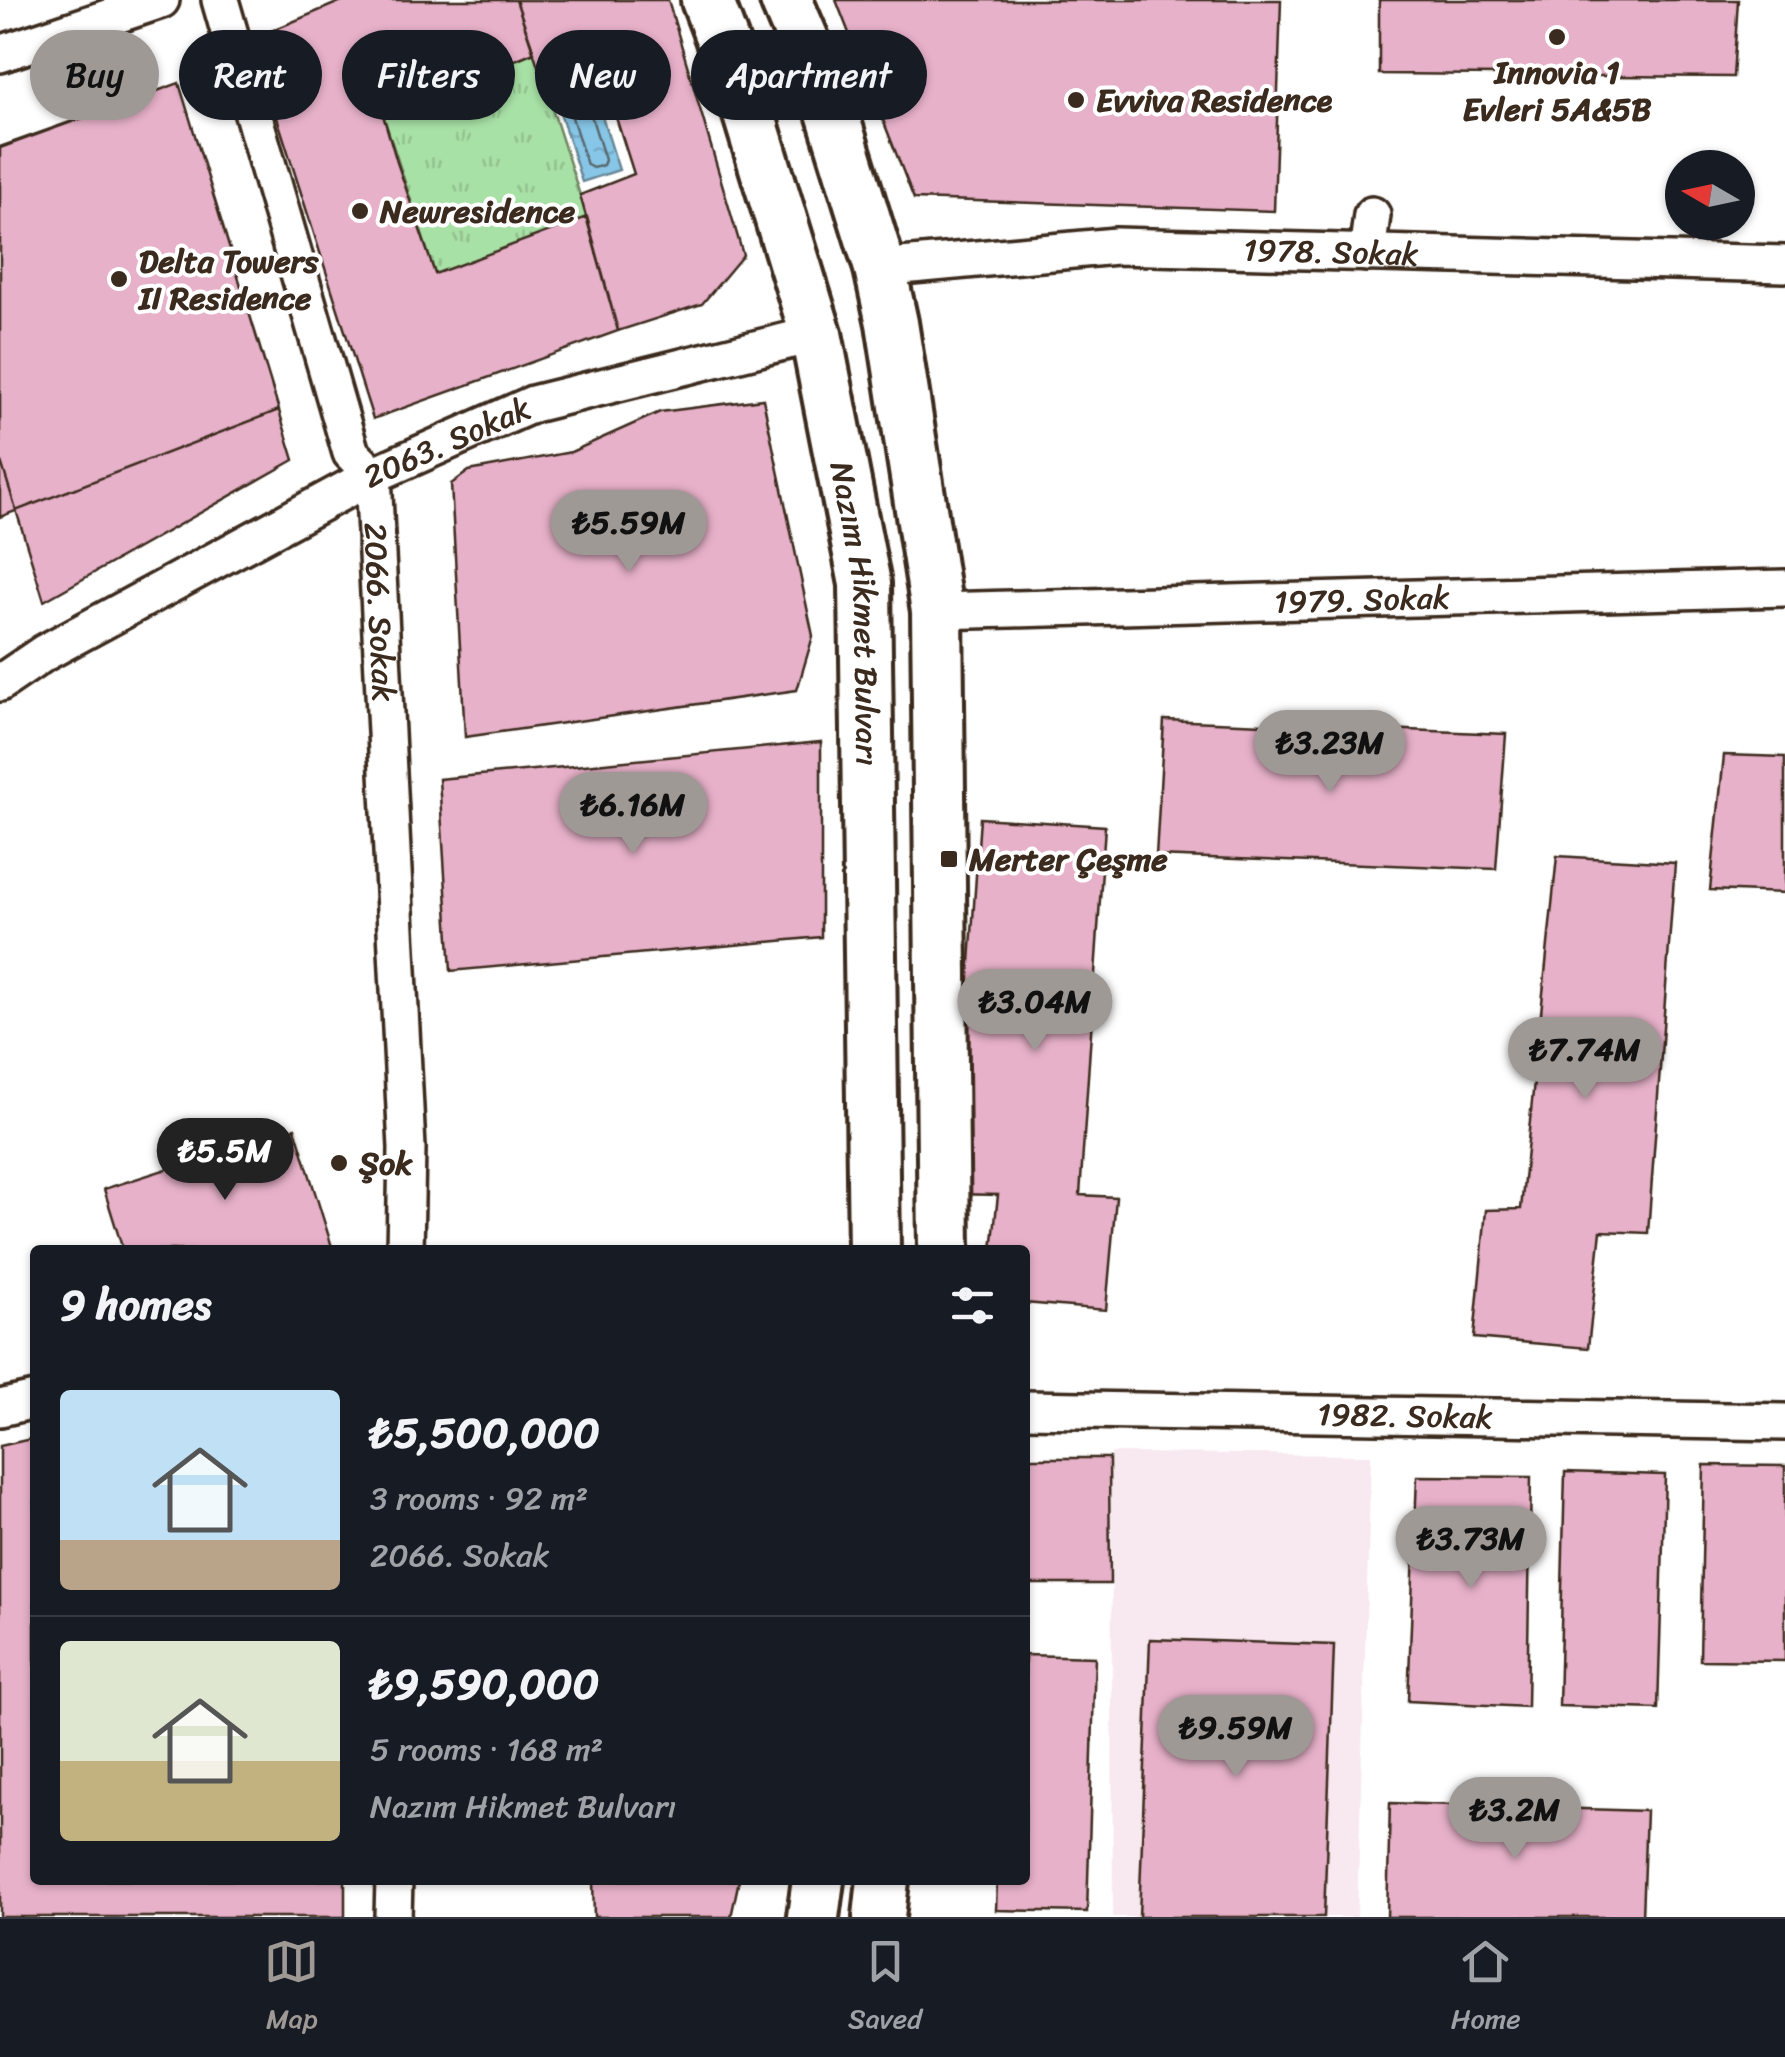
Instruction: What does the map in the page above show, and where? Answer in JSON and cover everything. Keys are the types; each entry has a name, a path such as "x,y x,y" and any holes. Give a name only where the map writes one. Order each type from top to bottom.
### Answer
{"main road":[{"name":"Nazım Hikmet Bulvarı","path":"708,0 744,98 816,334 865,584 874,1245"},
{"path":"786,0 827,96 880,268 937,610 944,1245"},
{"path":"865,584 937,610"},
{"path":"814,1917 817,1885"},
{"path":"879,1917 882,1885"}],"street":[{"path":"0,54 161,0"},
{"name":"2066. Sokak","path":"220,0 296,231 351,453 373,475 407,1148 405,1245"},
{"path":"1367,253 1372,215"},
{"name":"1978. Sokak","path":"880,268 1116,246 1785,264"},
{"name":"2063. Sokak","path":"0,683 44,654 373,475 532,404 816,334"},
{"name":"1979. Sokak","path":"937,610 1785,588"},
{"path":"0,1408 30,1401"},
{"name":"1982. Sokak","path":"1030,1410 1785,1422"},
{"path":"393,1917 394,1885"}],"shaded area":[{"path":"1111,1453 1371,1455 1357,1917 1113,1917"}],"green space":[{"path":"534,52 535,120 556,120 587,217 435,274 385,120 515,120 515,60"}],"water":[{"path":"562,120 603,120 619,170 582,182"}],"building":[{"name":"Newresidence","path":"344,0 516,0 534,52 515,60 515,30 342,30 342,120 384,120 435,274 587,217 618,331 373,419 278,120 322,120 322,30 273,30"},
{"path":"516,0 668,0 691,78 691,120 703,120 743,255 702,304 618,331 580,195 634,174 617,120 671,120 671,30 535,30 535,57"},
{"name":"Evviva Residence","path":"836,0 1281,0 1274,211 914,199 883,120 927,120 927,30 848,30"},
{"name":"Innovia 1 Evleri 5A&5B","path":"1379,0 1738,0 1733,77 1379,74"},
{"name":"Delta Towers II Residence","path":"179,83 179,120 190,120 294,460 44,601 0,458 0,147 76,120 159,120 159,90"},
{"name":"Delta Towers II Residence","path":"179,83 179,120 190,120 279,410 0,517 0,148 77,120 159,120 159,90"},
{"path":"763,399 813,636 797,690 465,737 451,484 469,471 571,452 660,412"},
{"path":"1164,720 1506,734 1496,869 1156,856"},
{"path":"821,742 821,937 451,971 439,779"},
{"path":"1724,755 1785,757 1785,893 1710,890"},
{"path":"980,818 1105,826 1080,1195 1116,1197 1106,1310 1030,1303 1030,1245 993,1245 998,1195 954,1194"},
{"path":"1557,856 1675,863 1648,1233 1601,1231 1588,1348 1474,1338 1486,1210 1521,1209"},
{"path":"295,1128 331,1245 121,1245 104,1189"},
{"path":"30,1439 30,1885 345,1885 345,1917 0,1917 0,1446"},
{"path":"1030,1458 1109,1458 1110,1584 1030,1584"},
{"path":"1704,1465 1785,1466 1785,1661 1700,1660"},
{"path":"1565,1472 1665,1475 1658,1709 1559,1706"},
{"path":"1417,1476 1531,1477 1527,1707 1408,1701"},
{"path":"1150,1639 1334,1645 1324,1917 1139,1917"},
{"path":"1030,1655 1095,1657 1087,1912 996,1910 997,1885 1030,1885"},
{"path":"1390,1803 1646,1811 1642,1917 1387,1917"},
{"path":"593,1885 738,1885 731,1917 594,1917"}],"place":[{"name":"Innovia 1 Evleri 5A&5B","path":"1557,37"},
{"name":"Evviva Residence","path":"1076,100"},
{"name":"Newresidence","path":"360,211"},
{"name":"Delta Towers II Residence","path":"119,279"},
{"name":"Merter Çeşme","path":"949,859"},
{"name":"Şok","path":"339,1163"}]}
